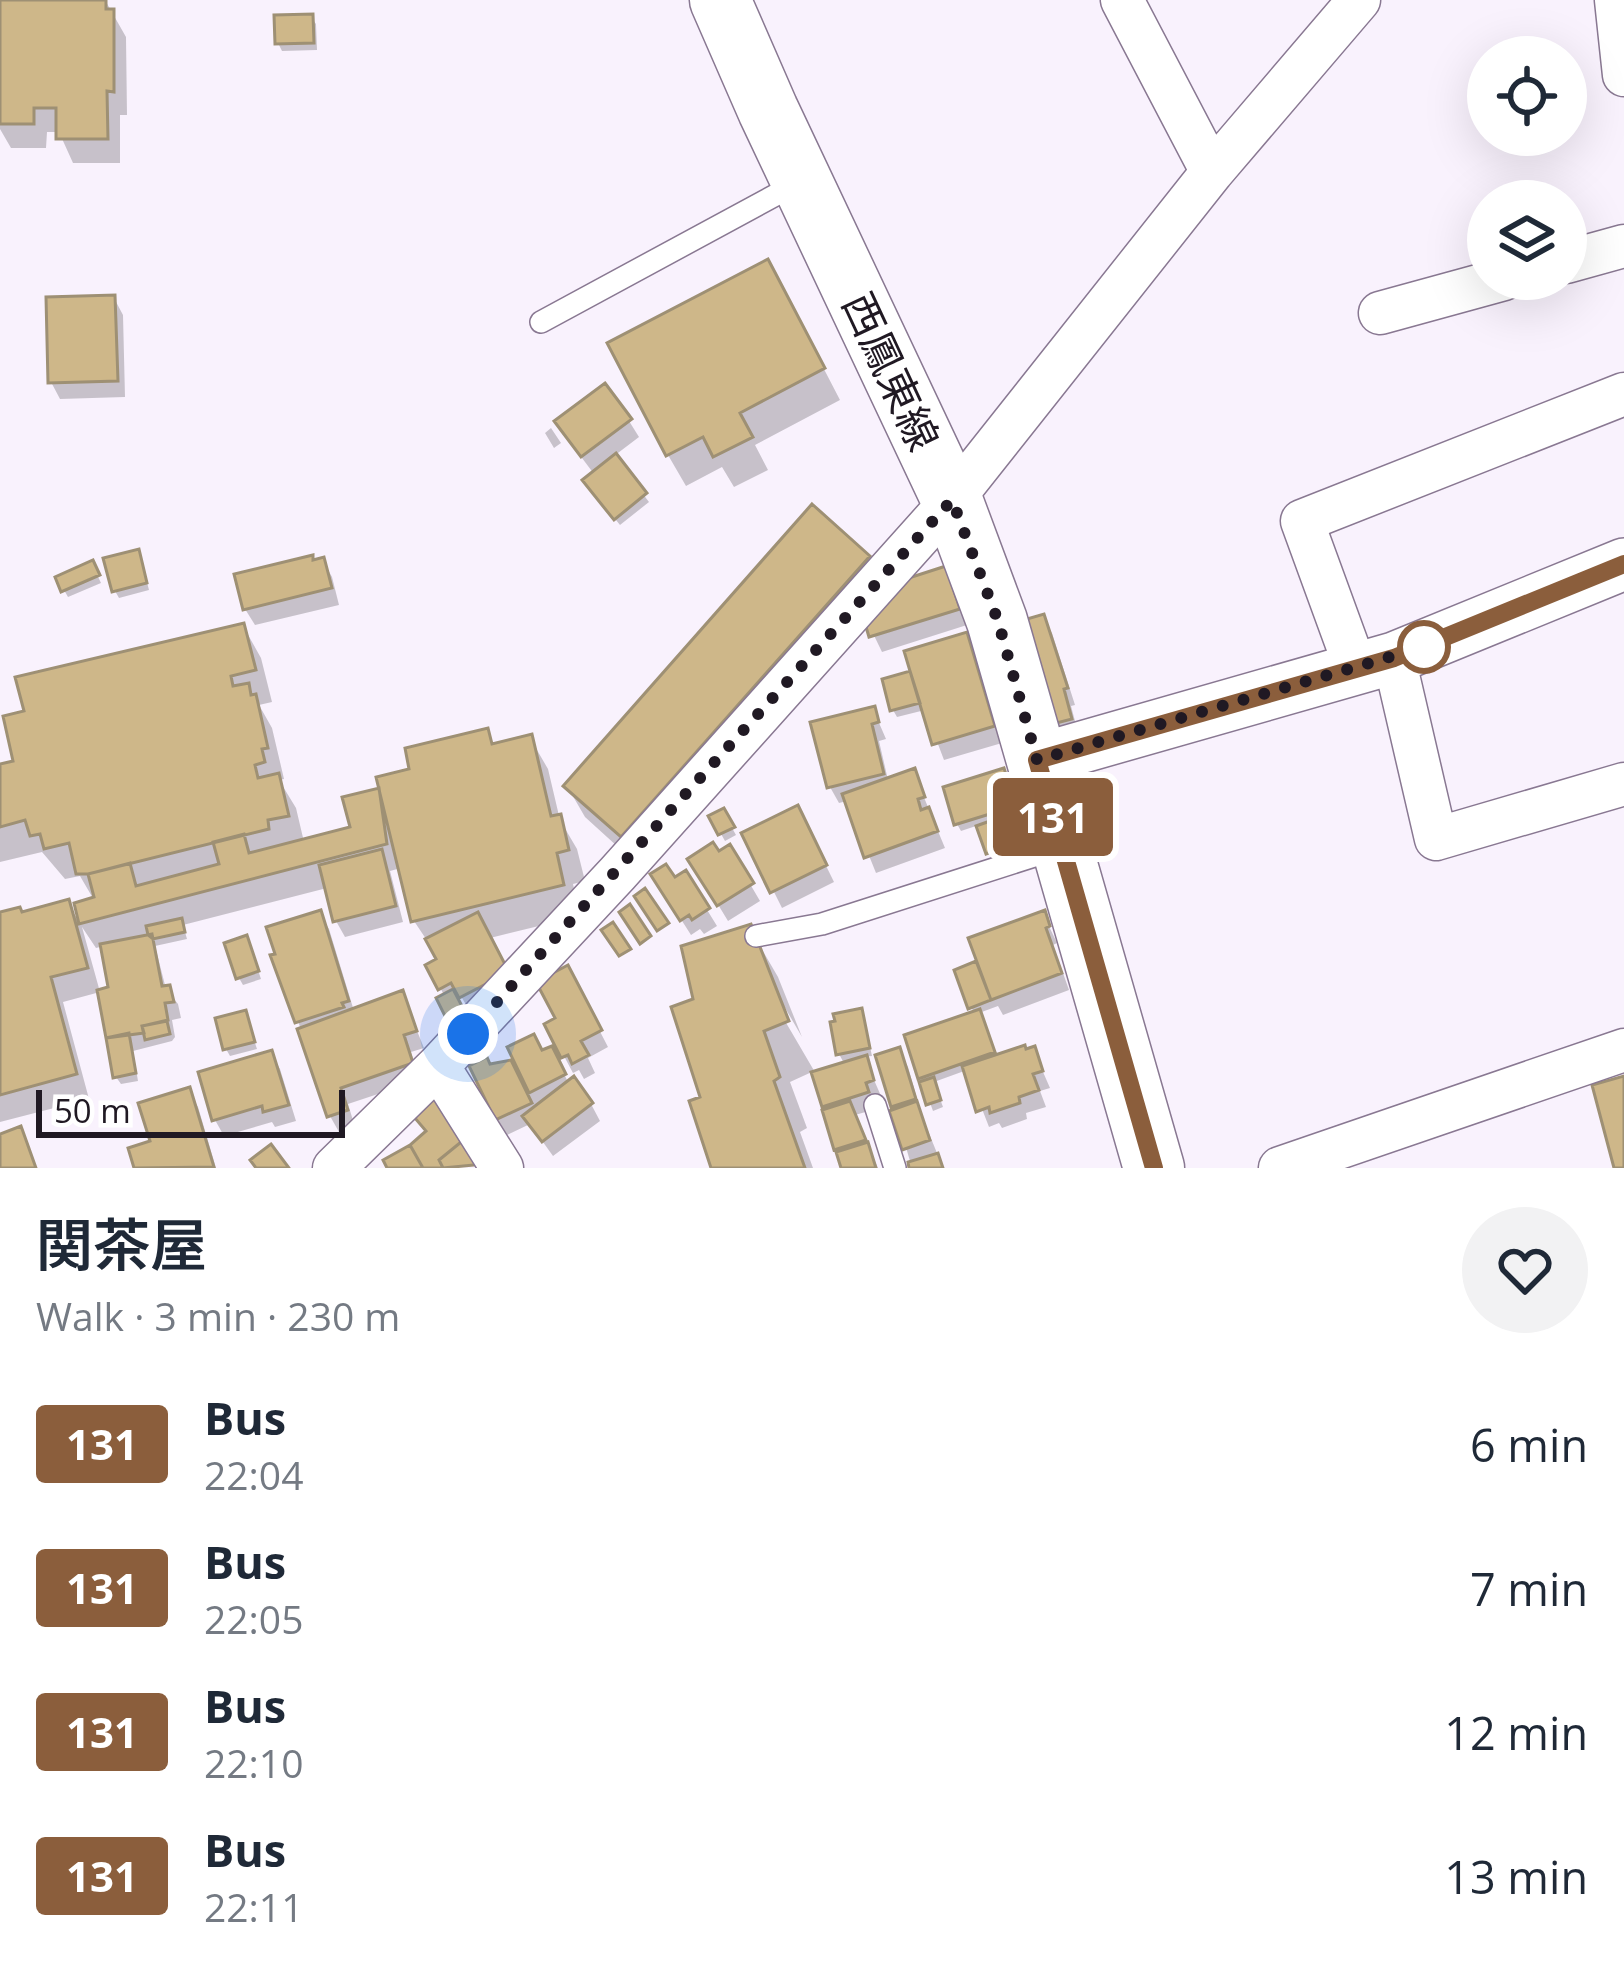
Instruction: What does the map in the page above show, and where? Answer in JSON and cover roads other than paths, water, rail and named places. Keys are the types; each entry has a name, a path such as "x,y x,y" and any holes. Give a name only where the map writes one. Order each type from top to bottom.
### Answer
{"main road":[{"name":"西鳳東線","path":"720,0 952,500 998,621 1154,1168"}],"street":[{"path":"1122,0 1212,172"},
{"path":"334,1168 438,1066 952,500 1212,172 1359,0"},
{"path":"1616,0 1624,76"},
{"path":"1587,256 1624,246"},
{"path":"1380,313 1467,289"},
{"path":"1624,394 1302,521 1375,664 1436,838 1624,784"},
{"path":"1037,760 1375,664 1624,564"},
{"path":"1280,1168 1624,1050"},
{"path":"438,1066 502,1168"}],"lane":[{"path":"541,322 802,181"},
{"path":"756,936 822,925 1062,847"},
{"path":"874,1105 895,1168"}]}
